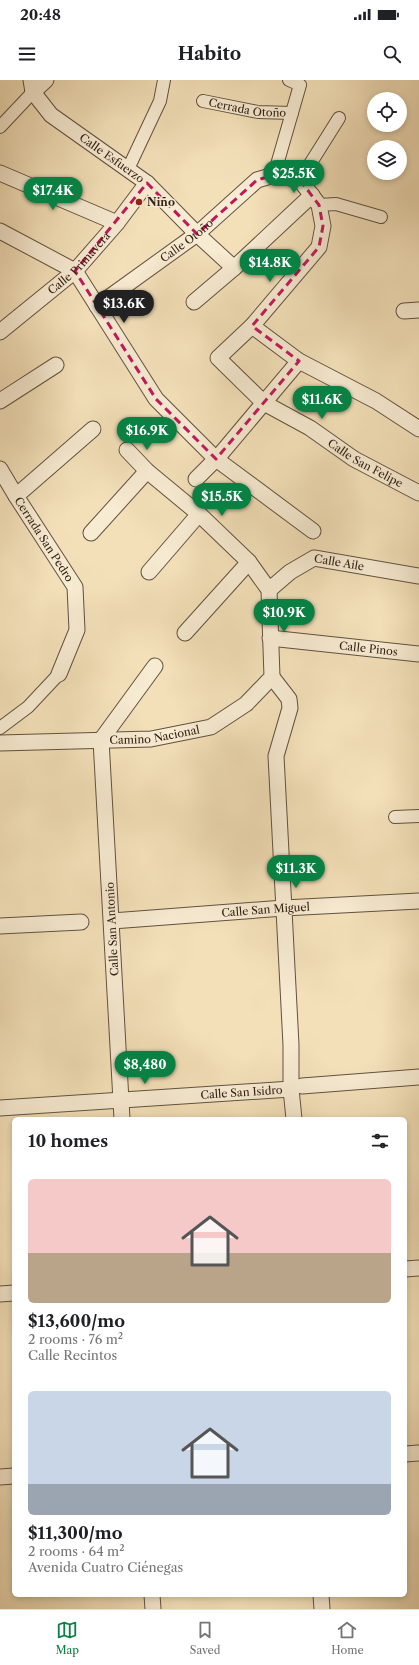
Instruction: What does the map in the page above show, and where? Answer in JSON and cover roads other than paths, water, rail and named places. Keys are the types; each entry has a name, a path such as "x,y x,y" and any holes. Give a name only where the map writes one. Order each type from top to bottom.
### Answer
{"street":[{"path":"0,127 32,86 46,80"},
{"path":"128,169 160,101 164,80"},
{"name":"Cerrada Otoño","path":"274,175 300,85 289,80"},
{"name":"Calle Esfuerzo","path":"32,86 51,115 147,183 197,234 234,268"},
{"name":"Cerrada Otoño","path":"203,101 258,112 292,113"},
{"path":"300,180 339,118"},
{"path":"0,174 117,224"},
{"path":"274,175 300,180 316,200 322,226 319,247 252,326 299,361 376,402 419,429"},
{"name":"Calle Otoño","path":"96,306 197,234 257,180 274,175"},
{"name":"Calle Primavera","path":"0,332 75,271 117,224 147,183"},
{"path":"316,200 381,217"},
{"path":"194,302 316,200"},
{"path":"0,231 75,271 156,399 216,459 313,531"},
{"name":"Calle San Felipe","path":"252,326 218,358 264,403 310,428 354,459 419,493"},
{"path":"196,479 216,459 299,361"},
{"path":"0,401 56,365"},
{"path":"16,496 93,429"},
{"path":"127,450 147,471 199,514 249,562 269,590 272,677 289,699 290,708 276,756 291,1045 301,1117"},
{"name":"Cerrada San Pedro","path":"0,469 75,587 77,630 59,674 28,707 0,728"},
{"path":"91,533 147,471"},
{"path":"149,572 199,514"},
{"name":"Calle Aile","path":"269,590 290,572 314,558 419,576"},
{"path":"185,633 249,562"},
{"name":"Calle Pinos","path":"270,638 419,654"},
{"path":"101,740 155,666"},
{"name":"Camino Nacional","path":"0,744 151,739 211,727 246,704 272,677"},
{"name":"Calle San Antonio","path":"101,740 122,1117"},
{"path":"395,817 419,816"},
{"name":"Calle San Miguel","path":"112,921 284,908 419,901"},
{"path":"0,926 81,922"},
{"name":"Calle San Isidro","path":"0,1108 419,1077"},
{"path":"294,1117 297,1087"},
{"path":"407,1269 419,1268"},
{"path":"0,1294 12,1293"},
{"path":"407,1454 419,1453"},
{"path":"0,1476 12,1476"},
{"path":"152,1597 153,1609"},
{"path":"321,1597 322,1609"}],"place":[{"name":"Niño","path":"139,202"}]}
